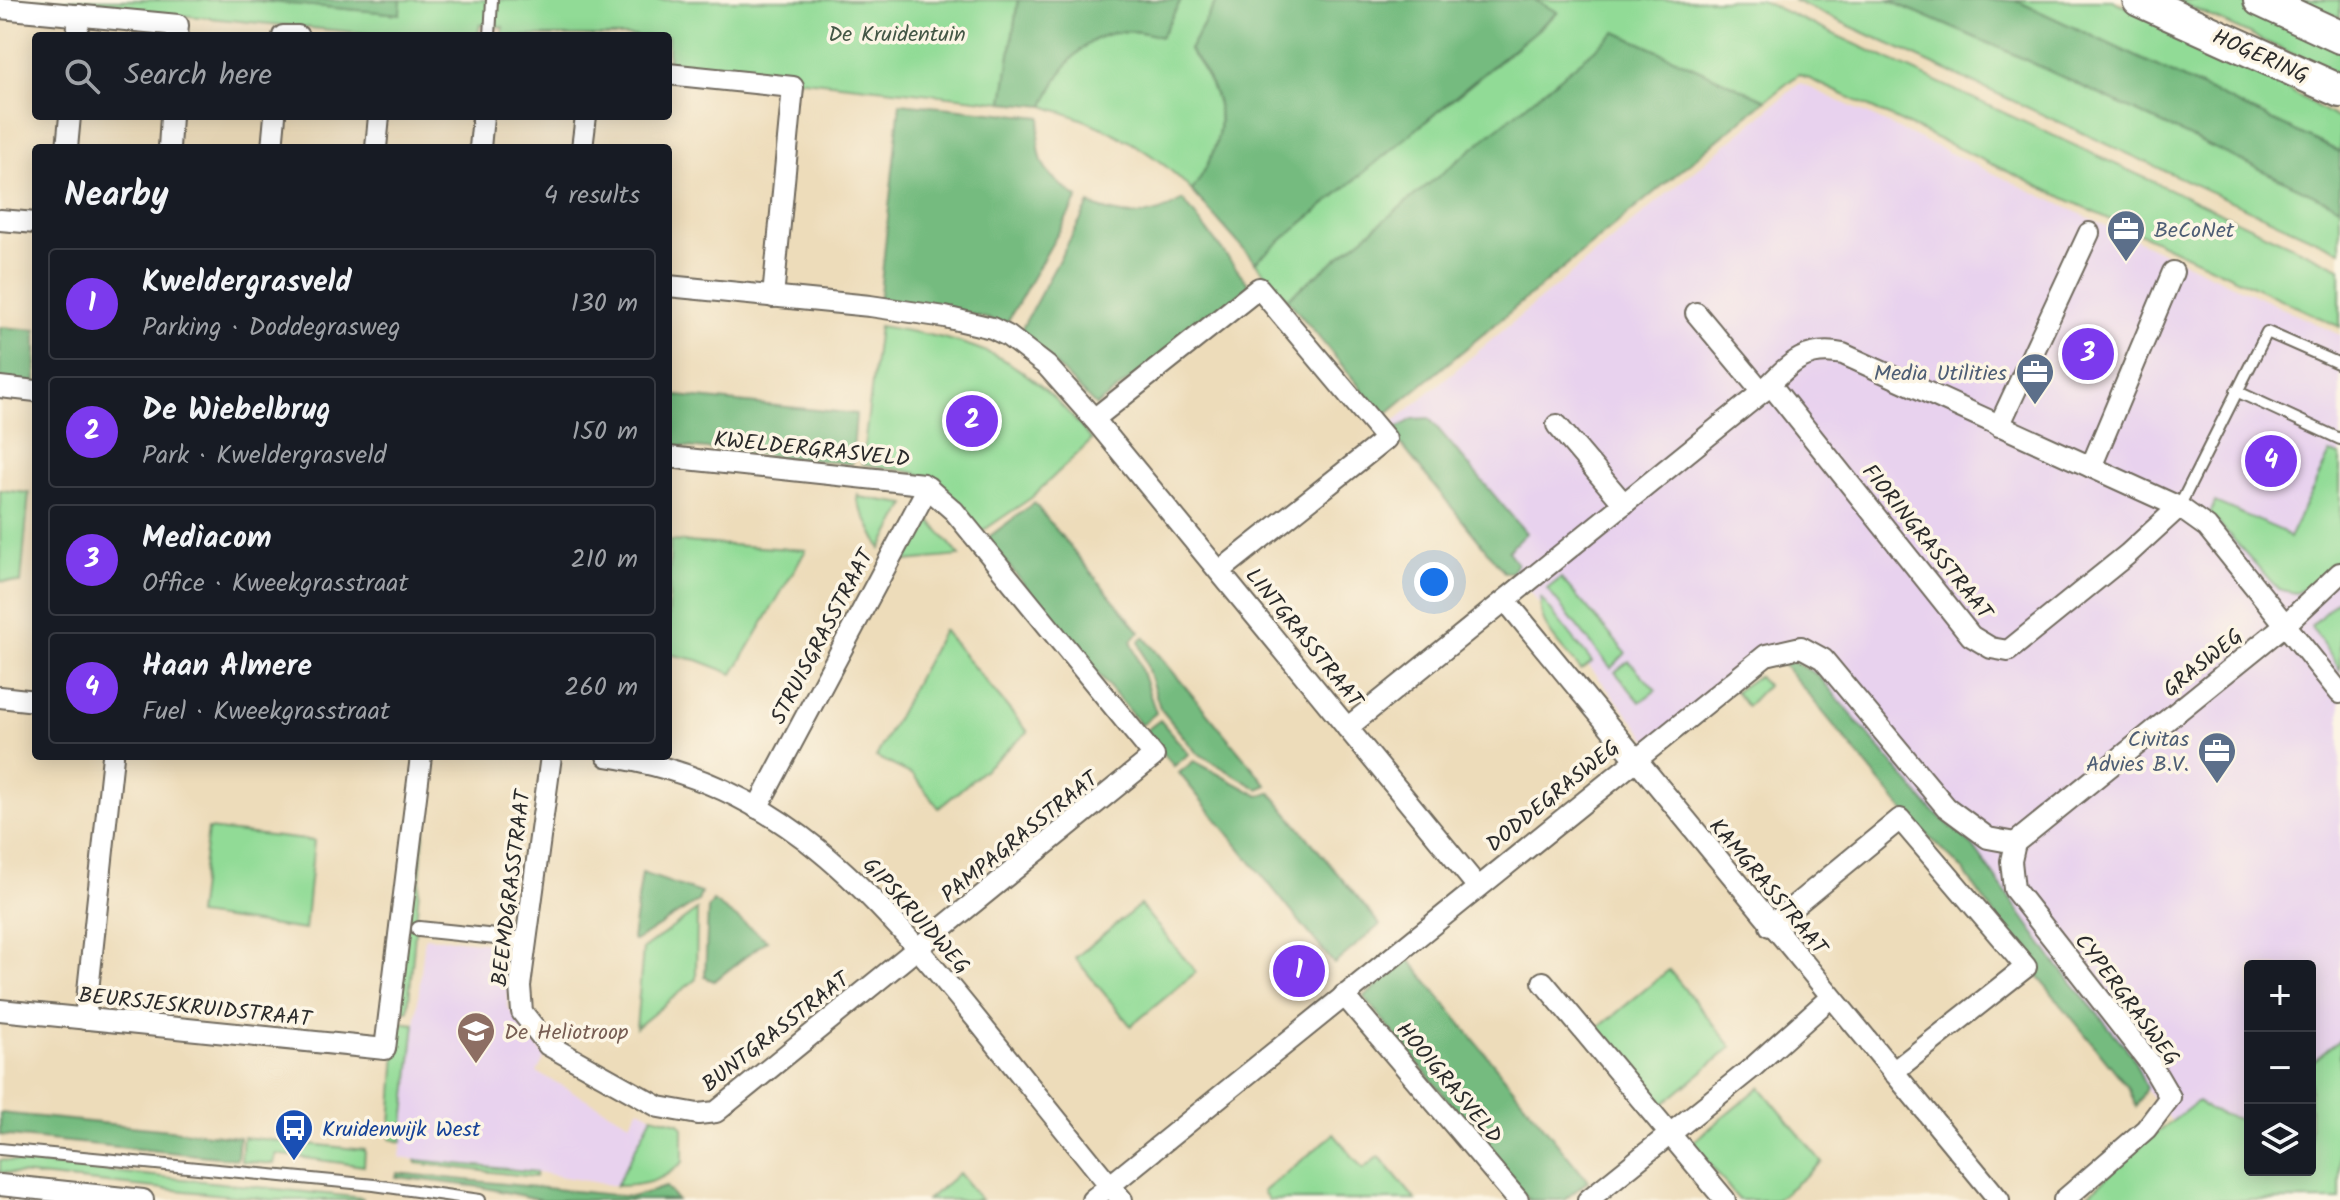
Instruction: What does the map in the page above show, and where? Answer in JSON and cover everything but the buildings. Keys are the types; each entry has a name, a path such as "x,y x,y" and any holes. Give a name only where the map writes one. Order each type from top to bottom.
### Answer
{"highway":[{"name":"HOGERING","path":"2139,0 2340,91"},
{"path":"2260,0 2340,37"}],"street":[{"path":"0,8 78,26 178,30"},
{"path":"672,74 793,87 773,297"},
{"path":"67,144 70,120"},
{"path":"169,144 171,120"},
{"path":"272,144 275,120"},
{"path":"376,144 379,120"},
{"path":"480,144 483,120"},
{"path":"582,144 586,120"},
{"path":"0,220 32,223"},
{"path":"1999,426 2089,233"},
{"path":"2091,467 2173,272"},
{"name":"LINTGRASSTRAAT","path":"672,286 870,306 968,321 1008,336 1047,366 1094,419 1477,886"},
{"path":"1094,419 1259,288 1386,439 1220,571"},
{"path":"1696,313 1766,388"},
{"path":"1347,728 1766,388 1793,361 1820,350 1843,354 2179,507 2207,527 2340,693"},
{"path":"0,387 32,391"},
{"name":"FIORINGRASSTRAAT","path":"1766,388 1971,636 1991,648 2008,651 2128,554 2179,507"},
{"path":"1557,425 1624,504"},
{"name":"KWELDERGRASVELD","path":"672,457 905,481 928,487 954,511 1154,756 1149,760"},
{"name":"STRUISGRASSTRAAT","path":"757,808 928,487"},
{"name":"GRASWEG","path":"2015,843 2286,624 2340,573"},
{"name":"KAMGRASSTRAAT","path":"1506,601 1770,926 1999,1200"},
{"name":"DODDEGRASWEG","path":"1092,1200 1116,1193 1344,995 1748,666 1766,655 1801,647 1823,659 1946,807 1988,838 2015,843"},
{"path":"0,697 32,701"},
{"path":"85,1019 113,760"},
{"name":"BEURSJESKRUIDSTRAAT","path":"0,1010 385,1049 421,760"},
{"name":"BEEMDGRASSTRAAT","path":"550,760 519,939 522,1012 548,1045 608,1079"},
{"name":"GIPSKRUIDWEG","path":"626,760 673,770 757,808 810,841 848,873 919,948 1116,1193"},
{"name":"PAMPAGRASSTRAAT","path":"919,948 1149,760"},
{"path":"1770,926 1900,819 2026,967 1893,1072"},
{"name":"CYPERGRASWEG","path":"2015,843 2011,861 2014,889 2150,1063 2170,1097 2146,1129 2064,1200"},
{"name":"BEEMDGRASSTRAAT","path":"419,929 519,939"},
{"name":"BUNTGRASSTRAAT","path":"608,1079 659,1107 698,1114 716,1112 919,948"},
{"path":"1543,982 1725,1200"},
{"name":"HOOIGRASVELD","path":"1344,995 1518,1200"},
{"path":"1588,1200 1668,1132 1752,1068 1831,997"},
{"path":"0,1185 68,1196 143,1200"}],"lane":[{"path":"490,32 492,0"},
{"path":"2179,507 2267,332 2340,364"},
{"path":"2236,391 2340,439"},
{"path":"0,1149 374,1185 480,1200"}],"shaded area":[{"path":"1800,83 2340,335 2340,1083 2316,1104 2316,960 2244,960 2244,1165 2222,1184 1787,641 1659,753 1393,422"},
{"name":"De Heliotroop","path":"425,937 513,945 507,1006 545,1057 537,1072 630,1123 639,1108 652,1116 616,1186 536,1172 400,1158"}],"green space":[{"name":"De Kruidentuin","path":"25,0 248,0 399,14 401,0 1018,0 1003,102 672,65 672,32 503,32 503,27 480,24 479,32 353,32"},
{"path":"248,0 401,0 400,14"},
{"path":"1018,0 1181,0 1161,37 1120,32 1088,44 1063,71 1044,106 1003,102"},
{"path":"1181,0 1217,0 1189,50 1212,86 1219,120 1212,154 1192,191 1160,162 1124,138 1044,106 1063,70 1088,44 1120,32 1161,37"},
{"path":"1217,0 1534,0 1558,12 1255,262 1192,191 1213,154 1220,120 1212,86 1189,50"},
{"path":"1534,0 1760,0 2340,268 2340,327 1799,74 1766,100 1616,33 1287,299 1255,262 1558,13"},
{"path":"1793,0 1888,0 2011,53 2340,207 2340,251"},
{"path":"1888,0 2015,0 2340,152 2340,207 2011,53"},
{"path":"2015,0 2112,0 2228,54 2340,120 2340,152"},
{"path":"2175,0 2238,0 2340,47 2340,76"},
{"path":"2301,0 2340,0 2340,18"},
{"path":"1616,32 1766,100 1384,416 1287,299"},
{"path":"900,103 1041,117 1039,145 1044,165 1057,182 1078,198 1006,324 938,305 879,303"},
{"path":"1183,200 1250,286 1096,406 1021,330 1089,204 1113,213 1136,215 1159,211"},
{"path":"879,326 947,339 999,358 1044,389 1092,440 1031,498 981,532 942,487 932,480 907,471 862,464"},
{"path":"0,327 32,330 32,383 0,379"},
{"path":"672,395 856,414 852,464 672,445"},
{"path":"1429,418 1526,533 1508,551 1517,563 1512,572 1504,572 1391,432 1413,419"},
{"path":"2330,453 2340,456 2340,556 2321,579 2296,593 2278,589 2210,514 2215,502 2280,530 2289,538"},
{"path":"0,490 29,493 21,583 0,581"},
{"path":"858,493 859,497 906,504 881,549 857,501"},
{"path":"1034,503 1140,632 1131,640 1156,713 1141,725 986,539"},
{"path":"928,518 960,556 901,559 921,521"},
{"path":"672,541 806,550 733,674 697,660 672,655"},
{"path":"1561,578 1626,653 1611,668 1547,589"},
{"path":"1541,598 1592,662 1581,670 1547,628"},
{"path":"2340,598 2340,670 2311,626"},
{"path":"943,630 1028,732 939,808 913,775 876,757"},
{"path":"1144,637 1267,785 1258,789 1196,752 1160,708 1139,641"},
{"path":"1780,660 1792,661 1818,675 1929,807 1973,846 2053,960 2132,1055 2146,1088 2136,1107 2128,1087 2037,975 1963,870 1909,817"},
{"path":"1629,661 1656,690 1640,702 1615,672"},
{"path":"1758,676 1767,685 1747,706 1735,692"},
{"path":"1160,720 1189,754 1174,766 1144,732"},
{"path":"1194,761 1259,796 1270,792 1380,925 1334,964 1179,773"},
{"path":"423,776 429,778 408,1011 399,1010"},
{"path":"208,829 314,841 305,930 197,915"},
{"path":"642,873 701,893 698,901 635,941 632,939"},
{"path":"713,901 767,940 714,981 705,977 708,909"},
{"path":"1140,905 1196,972 1131,1026 1075,958"},
{"path":"697,910 696,979 636,1028 643,949"},
{"path":"1409,959 1588,1181 1564,1200 1529,1200 1364,997"},
{"path":"1669,970 1732,1047 1662,1105 1598,1028"},
{"path":"398,1022 415,1024 402,1142 390,1139"},
{"path":"2340,1039 2340,1200 2083,1200 2127,1157 2198,1101 2209,1110 2244,1120 2244,1176 2316,1176 2316,1059"},
{"path":"1760,1087 1822,1162 1776,1200 1739,1200 1692,1143"},
{"path":"0,1113 239,1137 237,1159 0,1135"},
{"path":"652,1116 679,1123 683,1128 683,1162 652,1181 616,1186"},
{"path":"1334,1134 1363,1169 1379,1156 1416,1200 1269,1200 1263,1192"},
{"path":"243,1137 365,1150 364,1166 276,1154 274,1164 241,1161"},
{"path":"0,1160 363,1200 273,1200 0,1172"},
{"path":"416,1160 536,1172 535,1177 416,1163"},
{"path":"397,1173 632,1197 666,1187 677,1200 543,1200 481,1187 396,1177"},
{"path":"959,1173 981,1200 927,1200"}],"place":[{"name":"BeCoNet","path":"2126,263"},
{"name":"Mediacom","path":"2088,354"},
{"name":"Media Utilities","path":"2035,406"},
{"name":"De Wiebelbrug","path":"972,421"},
{"name":"Haan Almere","path":"2271,461"},
{"name":"Civitas Advies B.V.","path":"2217,785"},
{"name":"Kweldergrasveld","path":"1299,971"},
{"name":"De Heliotroop","path":"476,1065"},
{"name":"Kruidenwijk West","path":"294,1162"}]}
